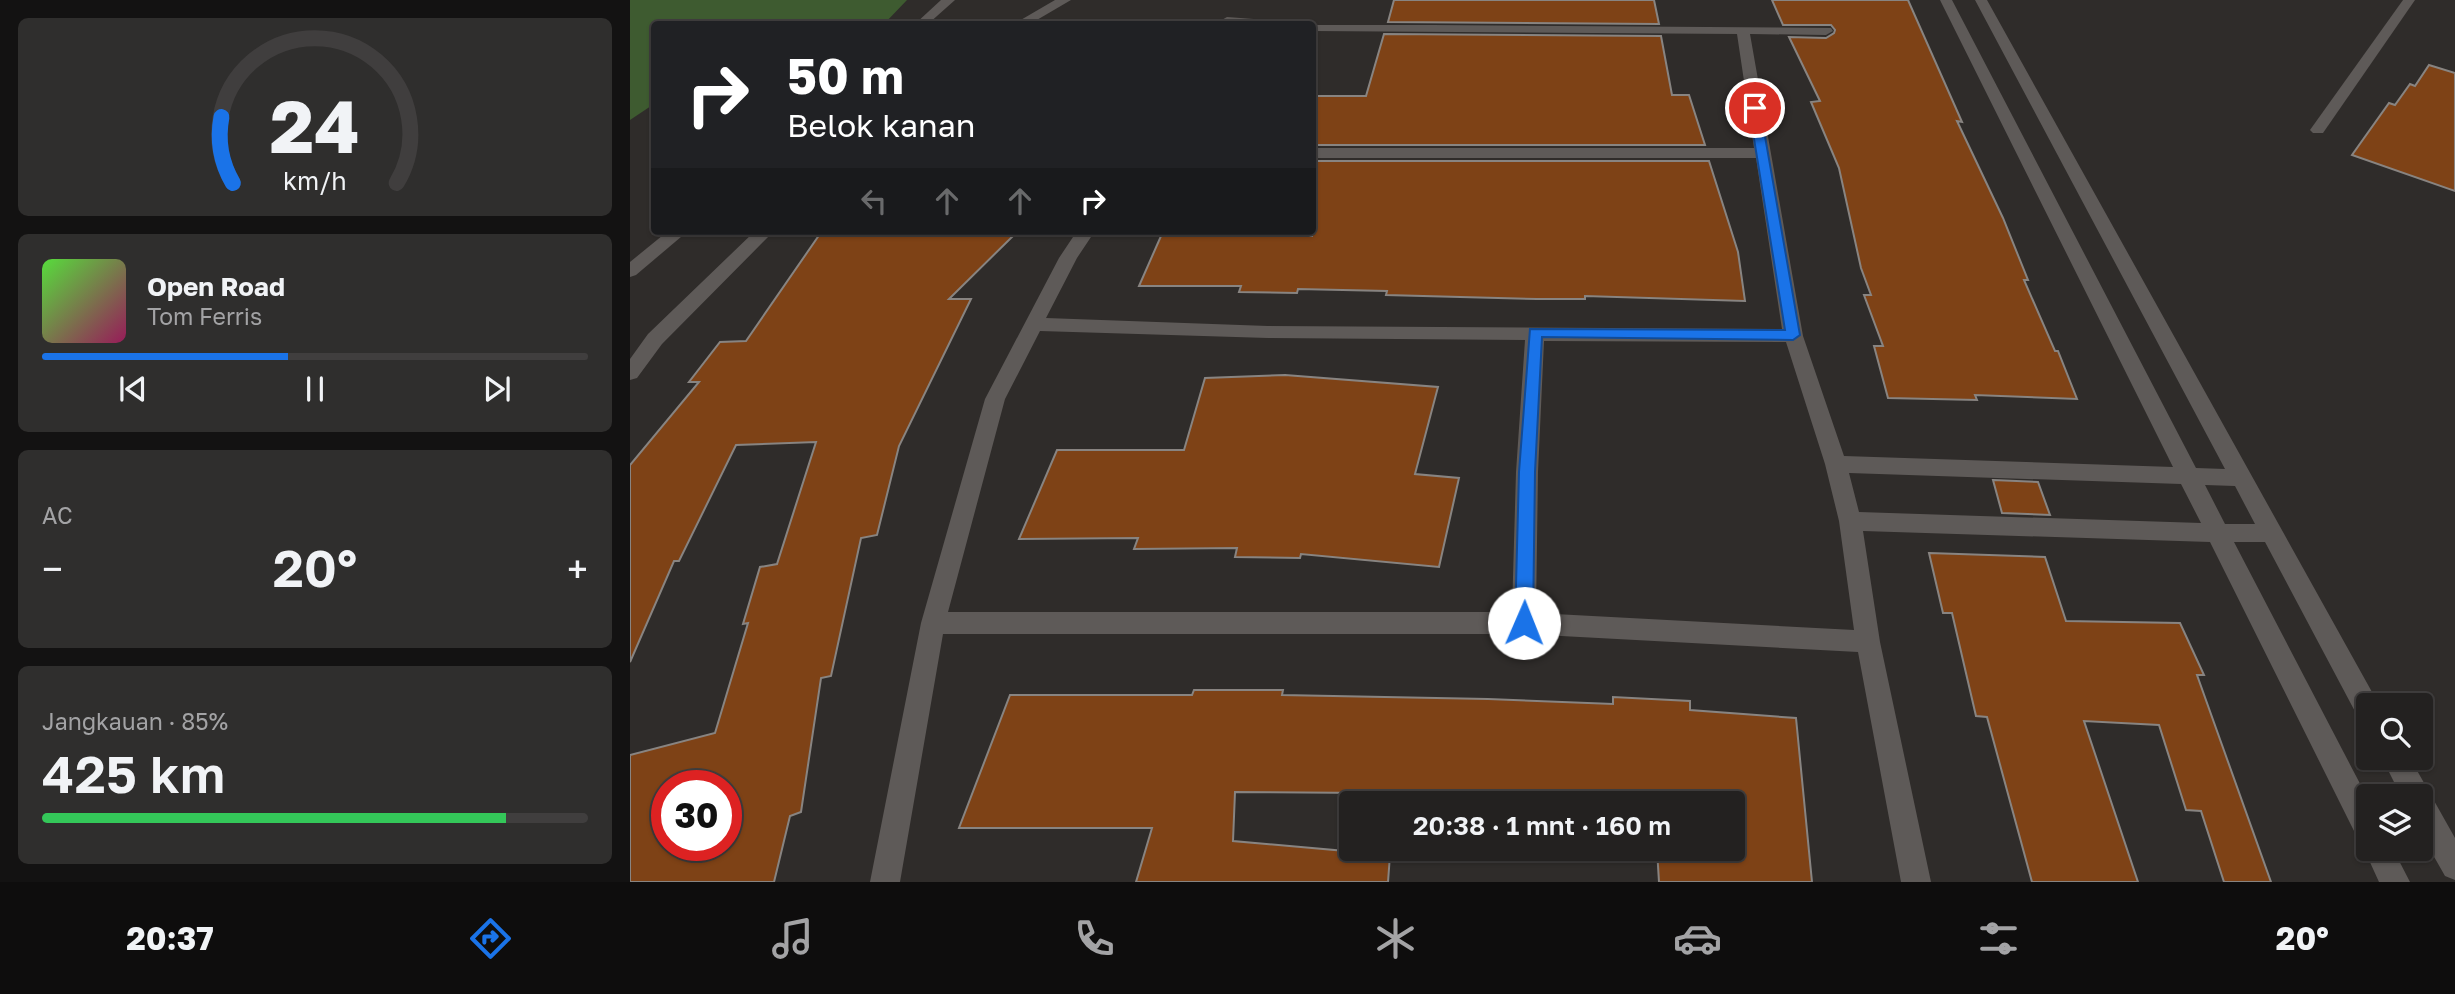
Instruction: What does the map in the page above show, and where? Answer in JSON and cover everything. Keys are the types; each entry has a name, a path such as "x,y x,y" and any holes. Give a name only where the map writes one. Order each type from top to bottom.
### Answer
{"street":[{"path":"924,21 949,0"},
{"path":"1026,21 1065,0"},
{"path":"1946,0 2356,806"},
{"path":"1981,0 2358,693"},
{"path":"2318,130 2409,0"},
{"path":"1316,27 1826,32"},
{"path":"1743,31 1793,335 1836,464 1850,521 1868,642 1916,882"},
{"path":"1316,153 1761,153"},
{"path":"630,271 674,235"},
{"path":"630,373 655,339 761,235"},
{"path":"885,882 933,623 995,399 1068,258 1083,235"},
{"path":"1036,324 1268,332 1793,335"},
{"path":"1524,623 1527,472 1535,332"},
{"path":"1836,464 2240,478"},
{"path":"1850,521 2269,533"},
{"path":"933,623 1524,623 1868,642"},
{"path":"2433,827 2455,866"},
{"path":"2384,861 2395,882"}],"green space":[{"path":"630,0 907,0 887,21 651,21 651,106 630,120"}],"building":[{"path":"1394,0 1654,0 1659,24 1388,22"},
{"path":"1772,0 1908,0 1962,122 1957,121 2003,218 2028,280 2024,280 2055,351 2058,351 2077,399 1975,395 1977,400 1888,398 1874,346 1883,346 1864,295 1871,295 1861,268 1839,168 1811,102 1820,101 1789,37 1826,38 1835,30 1831,25 1783,25"},
{"path":"1384,34 1661,36 1672,95 1689,95 1705,145 1316,145 1316,96 1366,96"},
{"path":"2429,65 2455,73 2455,191 2352,155 2389,103 2395,105 2410,84 2415,86"},
{"path":"1316,161 1709,161 1738,252 1745,301 1585,296 1585,299 1537,299 1386,295 1387,291 1298,289 1297,293 1239,292 1241,286 1139,286 1161,236 1316,235"},
{"path":"819,235 1014,235 949,299 971,299 899,446 877,535 861,538 831,676 821,678 801,812 790,816 774,882 630,882 630,755 715,733 748,623 743,624 760,567 777,564 816,442 736,445 679,561 674,561 630,662 630,465 699,382 689,382 720,342 746,341"},
{"path":"1285,375 1438,387 1415,474 1459,478 1439,567 1301,554 1300,558 1235,557 1237,548 1134,549 1138,538 1019,539 1057,450 1184,450 1205,378"},
{"path":"1993,480 2038,482 2050,515 2002,513"},
{"path":"1929,553 2045,557 2066,621 2180,623 2204,675 2197,675 2271,882 2224,882 2201,811 2186,810 2159,725 2084,721 2138,882 2032,882 1987,717 1976,716 1952,613 1943,613"},
{"path":"1194,690 1283,690 1282,695 1613,704 1613,697 1690,701 1690,710 1796,718 1812,882 1659,882 1658,861 1745,861 1745,791 1235,792 1233,841 1339,850 1339,861 1390,861 1388,882 1136,882 1152,828 959,828 1010,695 1192,695"}],"route":[{"path":"1524,623 1527,472 1535,332 1793,335 1755,108"}]}
